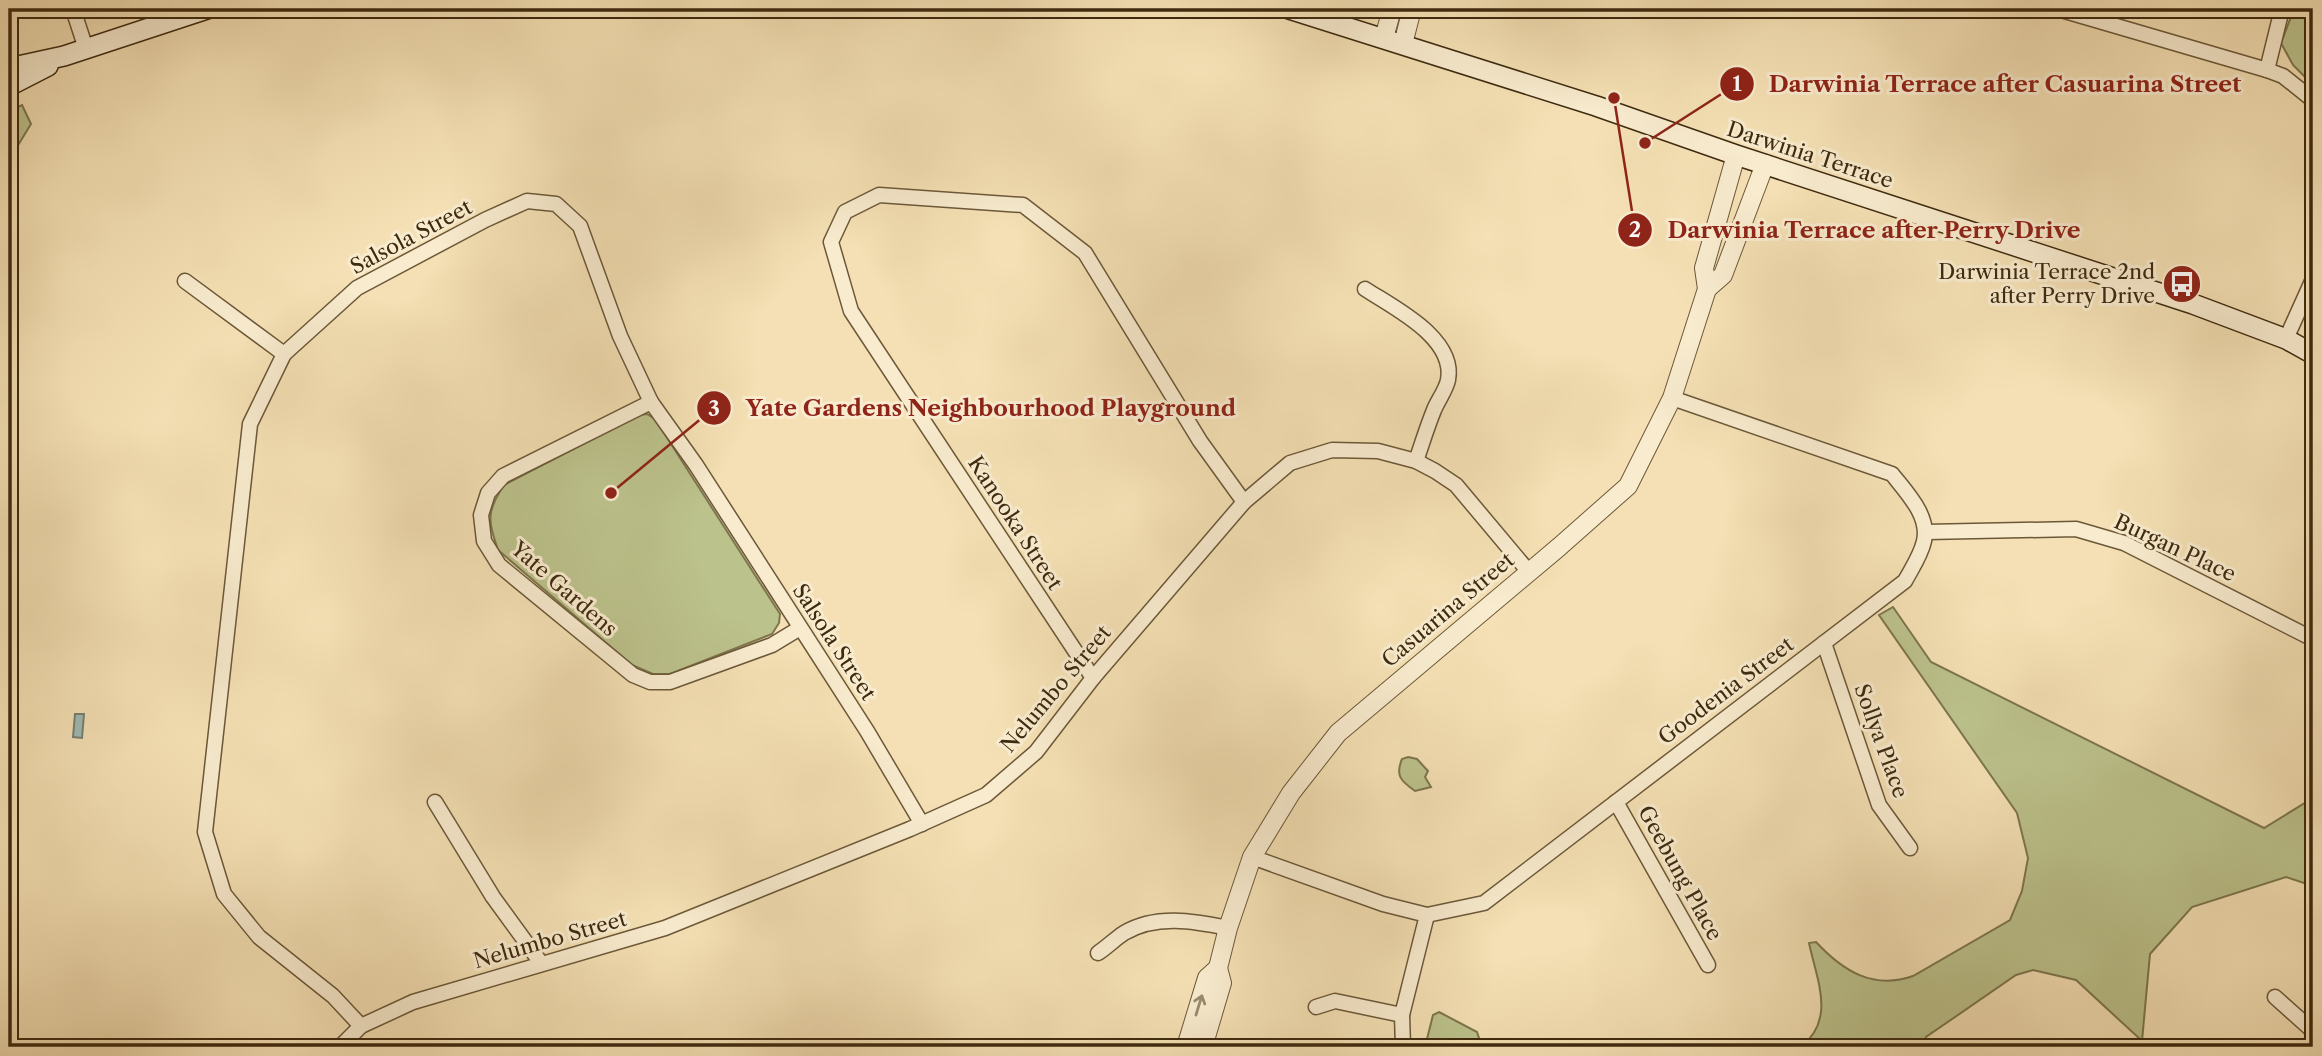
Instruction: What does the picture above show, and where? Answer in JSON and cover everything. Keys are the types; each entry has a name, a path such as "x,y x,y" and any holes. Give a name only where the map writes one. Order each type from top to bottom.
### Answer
{"main road":[{"path":"9,86 86,48 207,9"},
{"name":"Darwinia Terrace","path":"1289,9 1597,106 1736,155 2193,304 2286,339 2313,354"},
{"path":"9,68 64,57"}],"street":[{"path":"73,9 86,48"},
{"path":"1384,38 1392,9"},
{"path":"1403,44 1412,9"},
{"path":"2058,9 2267,70 2283,76 2313,100"},
{"path":"2267,70 2282,9"},
{"name":"Casuarina Street","path":"1203,1047 1222,983 1218,968 1228,928 1252,858 1291,793 1338,733 1628,486 1672,398 1707,289 1704,268 1736,155"},
{"name":"Casuarina Street","path":"1707,289 1723,275 1765,164"},
{"name":"Kanooka Street","path":"1093,678 851,310 831,242 845,212 879,195 1023,205 1085,253 1200,441 1244,502"},
{"name":"Salsola Street","path":"361,1026 332,996 259,937 224,894 205,832 250,424 284,354 358,288 485,220 527,201 556,204 580,226 620,336 651,402 696,465 867,731 922,824"},
{"path":"2286,339 2313,279"},
{"path":"184,281 284,354"},
{"path":"1365,289 1409,317 1435,338 1446,358 1448,380 1416,461"},
{"path":"1672,398 1892,474 1914,501 1926,532"},
{"name":"Yate Gardens","path":"651,402 503,476 488,493 481,515 484,541 499,565 633,676 650,682 670,682 772,645 800,628"},
{"name":"Nelumbo Street","path":"341,1047 361,1026 413,1002 665,928 922,824 986,795 1036,752 1093,678 1244,502 1290,463 1332,450 1378,451 1416,461 1456,485 1529,572"},
{"name":"Burgan Place","path":"1926,532 2076,529 2088,532 2124,542 2313,639"},
{"name":"Goodenia Street","path":"1252,858 1383,904 1427,915 1484,903 1905,581 1924,544 1926,532"},
{"name":"Sollya Place","path":"1824,643 1880,805 1910,848"},
{"path":"435,802 493,897 541,964"},
{"name":"Geebung Place","path":"1616,802 1708,965"},
{"path":"1403,1047 1402,1015 1427,915"},
{"path":"1098,953 1126,932 1158,920 1196,921 1228,928"},
{"name":"Casuarina Street","path":"1186,1047 1207,978 1218,968"},
{"path":"2275,997 2313,1031"},
{"path":"1316,1007 1335,1001 1402,1015"}],"green space":[{"path":"2294,9 2313,9 2313,85 2293,65 2281,43"},
{"path":"22,105 31,124 9,160 9,111"},
{"path":"647,414 655,419 780,614 779,623 772,634 670,674 653,674 632,665 498,550 490,516 494,502 504,485 639,415"},
{"path":"1893,607 1931,662 2264,828 2313,798 2313,886 2286,877 2192,907 2150,954 2142,1041 2076,980 2033,970 2016,975 1926,1037 1922,1047 1801,1047 1812,1036 1821,1012 1819,985 1809,943 1816,942 1837,962 1860,975 1885,981 1898,980 1913,976 2010,920 2022,891 2028,858 2017,813 1879,615"},
{"path":"1402,759 1417,759 1428,771 1425,777 1431,787 1415,791 1403,781 1399,774 1400,765"},
{"path":"1439,1012 1477,1032 1482,1047 1448,1047 1427,1039 1433,1015"}],"water":[{"path":"75,714 84,714 82,738 73,737"}],"place":[{"name":"Darwinia Terrace after Perry Drive","path":"1614,98"},
{"name":"Darwinia Terrace after Casuarina Street","path":"1645,143"},
{"name":"Darwinia Terrace 2nd after Perry Drive","path":"2182,284"},
{"name":"Yate Gardens Neighbourhood Playground","path":"611,493"}]}
